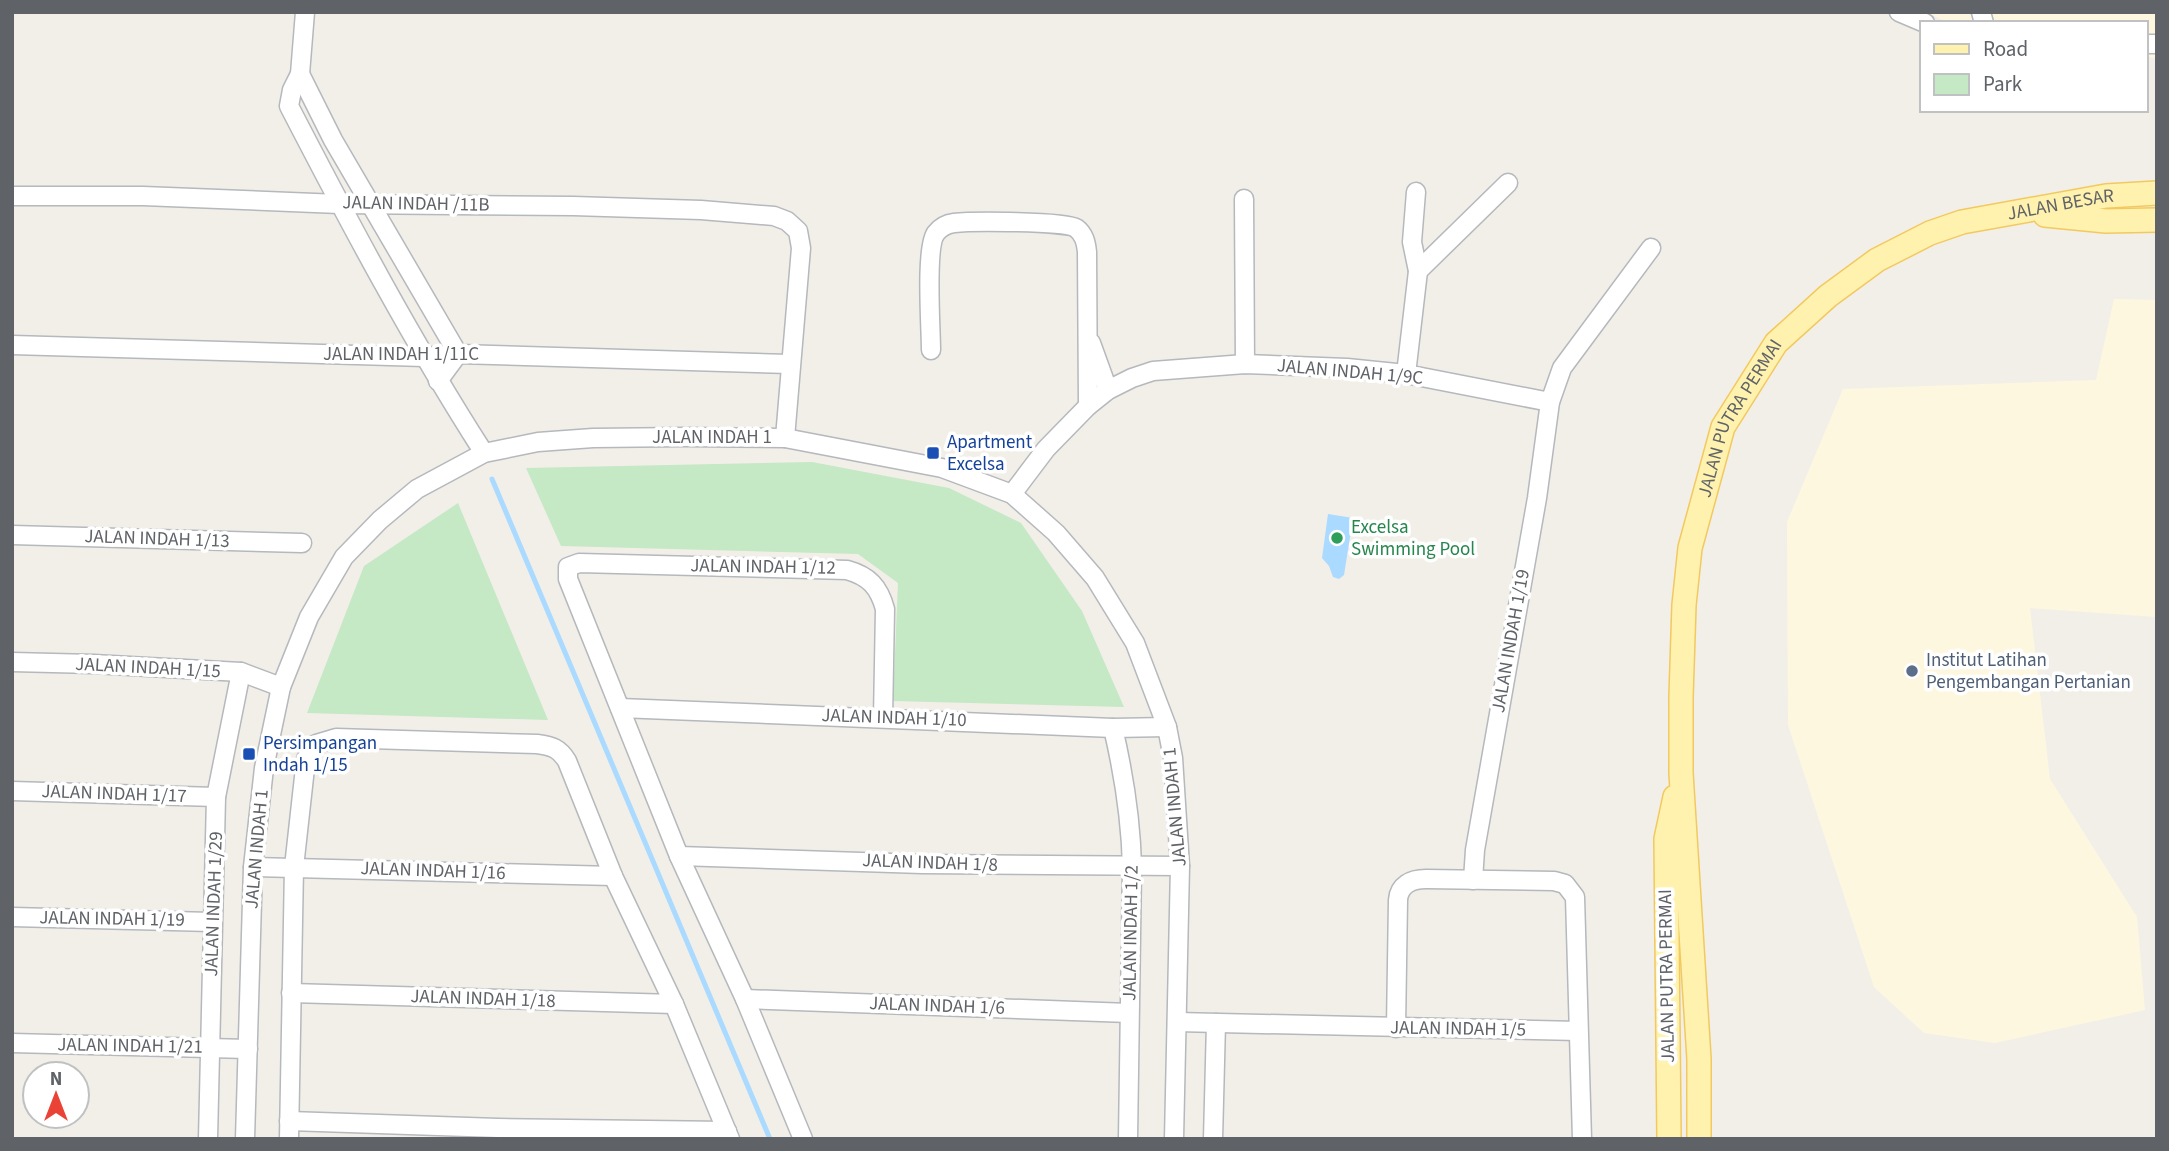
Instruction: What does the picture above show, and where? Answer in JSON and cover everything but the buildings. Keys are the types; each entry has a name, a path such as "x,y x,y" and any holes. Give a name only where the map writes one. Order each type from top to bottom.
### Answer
{"main road":[{"name":"JALAN BESAR","path":"2018,212 2106,196 2157,193"},
{"name":"JALAN BESAR","path":"2018,212 2106,221 2157,219"},
{"name":"JALAN PUTRA PERMAI","path":"1699,1139 1699,1059 1681,773 1684,605 1690,548 1723,427 1776,343 1828,296 1877,260 1930,233 1962,222 2018,212"},
{"name":"JALAN PUTRA PERMAI","path":"1669,1139 1666,839 1681,773"}],"street":[{"path":"305,12 300,74 292,90 289,106 339,204 424,358 484,453"},
{"path":"1899,12 1920,21"},
{"path":"300,74 333,140 458,354 438,381"},
{"path":"1418,271 1508,183"},
{"path":"1406,374 1418,271 1412,242 1416,192"},
{"name":"JALAN INDAH /11B","path":"12,196 143,195 339,204 573,206 774,216 787,221 798,231 801,248 790,364"},
{"path":"1244,199 1245,364"},
{"path":"932,350 930,249 936,232 953,223 1065,224 1074,227 1082,234 1087,252 1087,406"},
{"path":"1550,402 1562,368 1651,248"},
{"path":"1087,333 1108,390"},
{"name":"JALAN INDAH 1/11C","path":"12,345 424,358 458,354 790,364"},
{"path":"785,438 790,364"},
{"name":"JALAN INDAH 1/9C","path":"1012,494 1046,449 1087,406 1108,390 1153,371 1245,364 1347,368 1406,374 1550,402"},
{"name":"JALAN INDAH 1/19","path":"1473,880 1475,850 1550,402"},
{"name":"JALAN INDAH 1","path":"245,1139 253,867 264,768 281,687 309,617 344,557 380,520 417,489 484,453 538,442 593,438 785,438 942,468 1012,494 1056,533 1095,578 1135,643 1167,727 1173,758 1180,866 1174,1139"},
{"name":"JALAN INDAH 1/13","path":"12,536 302,543"},
{"name":"JALAN INDAH 1/12","path":"620,708 568,579 568,567 579,563 847,570 860,573 872,582 880,593 885,609 883,718"},
{"name":"JALAN INDAH 1/15","path":"12,662 241,672 281,687"},
{"name":"JALAN INDAH 1/29","path":"208,1139 216,797 241,672"},
{"path":"620,708 679,856 746,999 803,1139"},
{"name":"JALAN INDAH 1/10","path":"620,708 1113,728 1167,727"},
{"name":"JALAN INDAH 1/2","path":"1113,728 1126,781 1131,824 1128,1139"},
{"path":"336,738 537,744 560,750 567,761 613,876 674,1004 729,1135 498,1128 289,1130 294,867 306,759 316,744 336,738"},
{"name":"JALAN INDAH 1/17","path":"12,791 216,797"},
{"name":"JALAN INDAH 1/8","path":"679,856 922,864 1180,866"},
{"name":"JALAN INDAH 1/16","path":"253,867 613,876"},
{"path":"1396,1028 1399,892 1412,881 1426,879 1554,881 1565,884 1575,897 1582,1139"},
{"name":"JALAN INDAH 1/19","path":"12,917 212,922"},
{"name":"JALAN INDAH 1/18","path":"291,993 674,1004"},
{"name":"JALAN INDAH 1/6","path":"746,999 1129,1013"},
{"name":"JALAN INDAH 1/5","path":"1177,1022 1578,1031"},
{"path":"1213,1139 1216,1023"},
{"name":"JALAN INDAH 1/21","path":"12,1043 248,1049"}],"shaded area":[{"path":"1925,12 2157,12 2157,58 2148,57 2148,21 1945,21"},
{"name":"Institut Latihan Pengembangan Pertanian","path":"2114,299 2157,300 2157,617 2030,608 2050,779 2137,917 2145,1010 1995,1043 1924,1033 1874,987 1788,725 1787,522 1843,389 2096,380"}],"green space":[{"path":"812,462 949,488 1021,523 1082,611 1124,707 893,701 898,583 858,554 561,546 526,468"},
{"path":"458,503 548,720 307,713 364,566"}],"water":[{"name":"Excelsa Swimming Pool","path":"1328,514 1353,518 1344,575 1339,579 1333,577 1322,558"}],"waterway":[{"path":"492,479 770,1139"}],"place":[{"name":"Apartment Excelsa","path":"933,453"},
{"name":"Excelsa Swimming Pool","path":"1337,538"},
{"name":"Institut Latihan Pengembangan Pertanian","path":"1912,671"},
{"name":"Persimpangan Indah 1/15","path":"249,754"}]}
